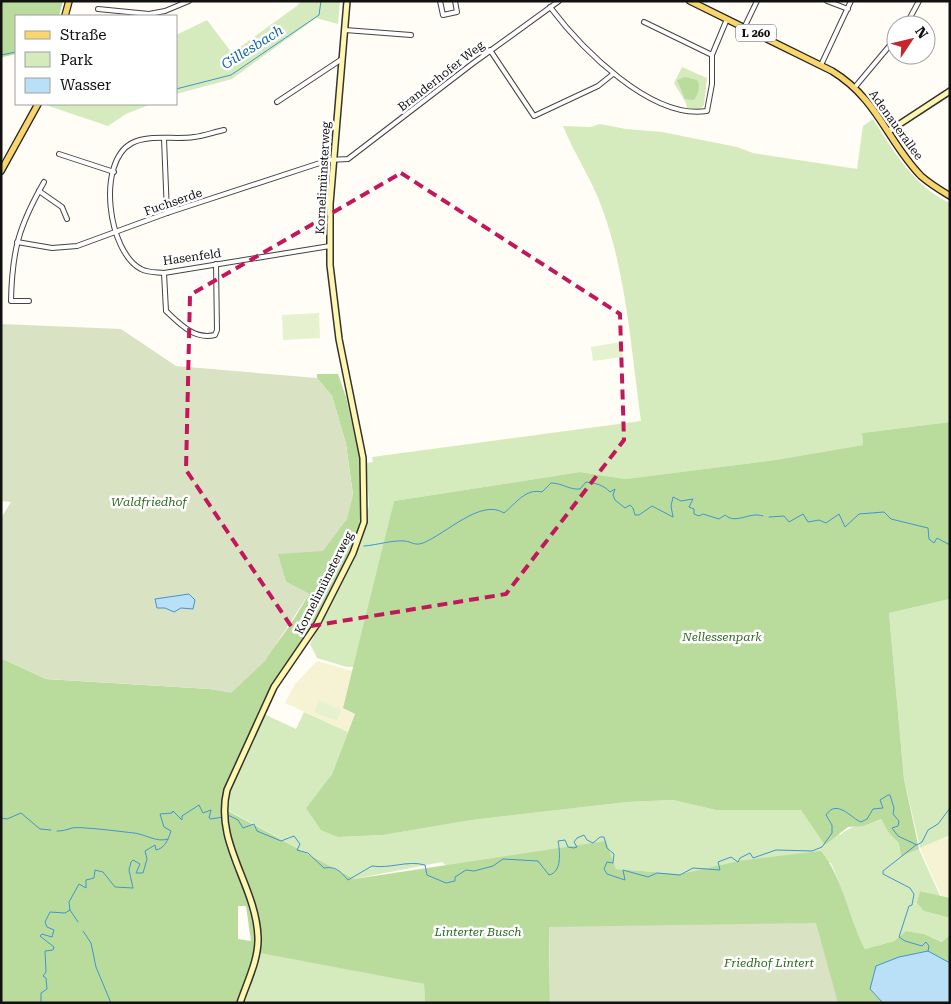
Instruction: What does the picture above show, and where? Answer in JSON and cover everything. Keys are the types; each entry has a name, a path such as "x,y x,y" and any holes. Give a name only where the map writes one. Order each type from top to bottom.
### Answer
{"main road":[{"path":"65,15 69,1"},
{"name":"Adenauerallee","path":"690,1 821,65 855,87 866,99 918,172 931,184 950,196"},
{"path":"1,172 37,105"}],"street":[{"path":"98,9 149,14 165,11 189,1"},
{"name":"Kornelimünsterweg","path":"240,1003 254,963 258,936 252,906 229,844 224,823 226,796 232,777 271,692 317,624 353,553 364,522 362,458 336,326 330,246 334,160 347,1"},
{"path":"440,1 442,15 457,12 455,1"},
{"name":"Branderhofer Weg","path":"334,160 346,160 355,155 490,50 559,1"},
{"path":"827,1 848,9"},
{"path":"821,65 851,1"},
{"path":"912,15 920,1"},
{"path":"744,28 757,3"},
{"path":"550,7 577,40 613,74 676,110 692,113 707,111 711,92 712,55 727,19"},
{"path":"644,22 712,55"},
{"path":"345,30 411,35"},
{"path":"490,50 534,116 598,86 613,74"},
{"path":"855,87 886,50"},
{"path":"277,102 342,58"},
{"path":"889,131 950,91"},
{"name":"Hasenfeld","path":"224,130 194,137 132,143 124,150 114,172 110,201 116,233 123,252 131,261 141,269 164,273 330,246"},
{"path":"164,139 167,214"},
{"path":"59,154 114,172"},
{"name":"Fuchserde","path":"17,242 52,248 77,246 167,214 334,160"},
{"path":"29,301 11,301 12,270 17,242 25,215 44,182"},
{"path":"39,191 62,207 67,220"},
{"path":"164,273 166,311 192,334 210,336 215,334 217,330 216,264"}],"highlighted area":[{"path":"401,173 620,314 624,440 506,594 293,629 186,470 190,295"}],"shaded area":[{"path":"317,661 353,671 343,708 355,714 348,732 285,703 295,684"},
{"path":"950,835 950,898 941,896 920,848"}],"green space":[{"path":"1,1 63,1 59,15 15,15 15,54 3,57 1,60"},
{"path":"300,1 340,1 338,24 316,18 232,79 178,93 178,34 207,20 232,53 298,5"},
{"path":"682,67 707,78 704,105 700,109 687,109 686,103 674,83"},
{"path":"685,77 697,80 698,82 697,95 694,100 685,99 677,80"},
{"path":"46,105 148,105 126,114 108,126"},
{"path":"873,119 915,178 937,196 950,203 950,422 862,433 863,445 775,460 625,479 580,472 394,501 355,667 347,667 317,658 310,644 361,544 369,505 366,463 373,462 372,457 641,421 627,313 617,260 598,197 563,126 590,127 600,124 626,129 662,132 737,147 753,153 857,169 863,126"},
{"path":"319,313 320,338 283,340 282,315"},
{"name":"Waldfriedhof","path":"1,324 121,329 176,366 317,378 332,396 346,444 353,495 347,519 323,551 278,554 286,582 309,594 265,661 231,693 210,689 46,679 1,658 1,518 11,502 1,501"},
{"path":"621,342 623,357 593,361 591,347"},
{"name":"Linterter Busch","path":"317,374 338,374 346,397 361,464 363,502 357,537 317,620 271,688 227,782 221,807 354,879 606,841 616,869 680,874 738,861 821,851 841,886 865,949 894,941 906,931 924,934 942,942 950,935 950,963 943,959 870,989 883,1003 838,1003 549,927 550,1003 425,1003 424,984 255,952 238,1003 1,1003 1,658 46,679 210,689 230,692 242,682 274,647 309,594 286,582 277,554 353,495 346,444 332,396 317,378","holes":["238,906 246,906 251,941 238,939"]},
{"name":"Nellessenpark","path":"950,422 950,599 889,613 904,779 919,849 901,856 899,843 888,832 881,819 863,826 848,827 825,845 801,810 716,810 673,800 627,802 472,820 383,835 338,837 321,830 306,808 332,774 355,714 343,708 394,501 580,472 625,479 775,460 863,445 862,433"},
{"path":"950,599 950,835 920,848 904,779 889,613"},
{"path":"319,700 341,710 337,721 314,712"},
{"path":"304,712 348,732 332,774 306,808 338,837 383,835 472,820 627,802 673,800 716,810 801,810 840,835 854,827 881,819 888,832 900,843 901,855 919,849 940,896 921,891 924,911 950,918 950,935 943,942 924,934 906,931 894,941 865,949 855,928 831,863 738,861 680,874 616,869 606,842 454,872 442,862 354,879 226,809 232,784 264,714 296,729"},
{"path":"920,891 950,898 950,918 924,911 917,903"},
{"name":"Friedhof Lintert","path":"816,923 838,1003 550,1003 549,927"},
{"path":"259,952 424,984 425,1003 243,1003"}],"water":[{"path":"189,594 195,600 193,609 181,608 174,612 165,608 157,608 155,599"},
{"path":"928,951 950,963 950,1003 883,1003 870,989 876,966 899,957"}],"waterway":[{"name":"Gillesbach","path":"178,88 231,75 319,15 321,1"},
{"name":"Gillesbach","path":"1,55 15,52"},
{"path":"364,546 400,541 416,544 423,543 474,514 485,510 495,510 504,513 526,494 536,491 542,492 551,483 580,489 586,482 599,485 610,492 615,489 613,495 615,500 625,508 630,505 635,515 639,515 652,506 673,517 671,506 673,497 681,501 693,499 689,507 694,509 694,514 699,516 703,514 719,519 725,515 734,519 753,515 763,516"},
{"path":"769,517 784,516 789,522 803,514 808,522 819,520 826,523 839,514 845,527 859,514 884,512 891,519 928,528 929,539 934,543 937,538 950,545"},
{"path":"227,816 238,820 243,828 254,824 257,831 281,841 294,836 300,844 297,850 308,853 324,868 338,870 348,880 372,866 379,867 412,863 425,865 427,875 446,883 455,881 455,877 466,870 474,871 493,866 503,859 538,861 549,875 558,866 558,841 565,840 568,847 574,848 577,847 574,842 577,838 584,835 587,840 593,843 600,837 604,837 607,848 614,854 613,863 607,862 604,869 607,874 625,880 623,870 648,877 657,873 680,875 693,868 720,870 718,862 731,857 738,862 740,858 750,853 753,858 776,850 812,851 822,847 832,833 832,825 826,815 830,810 840,809 861,822 867,819 873,809 883,808 880,800 888,795 890,795 894,808 893,814 899,821 898,826 892,828 898,836 917,845 922,842 928,830 938,824 950,808"},
{"path":"41,1003 41,993 47,989 46,978 43,976 46,972 45,951 53,950 54,947 40,936 42,934 52,937 54,930 47,927 45,922 50,912 65,913 70,910 69,902 79,884 86,888 86,880 94,878 95,870 103,872 115,887 133,888 129,870 131,862 133,860 140,864 136,873 143,873 147,859 145,851 155,845 156,850 162,847 170,834 171,831 164,827 160,814 172,813 173,811 182,820 182,816 199,805 203,813 211,810 209,818 223,817"},
{"path":"1,818 7,819 21,813 40,829 51,830"},
{"path":"57,831 83,828 134,833 160,840 168,839"},
{"path":"916,845 883,871 883,874 910,888 914,894 912,905 909,906 899,937 905,941 922,946 926,942 929,946 928,951"},
{"path":"70,910 78,922"},
{"path":"83,931 91,943 96,967 111,1003"}]}
